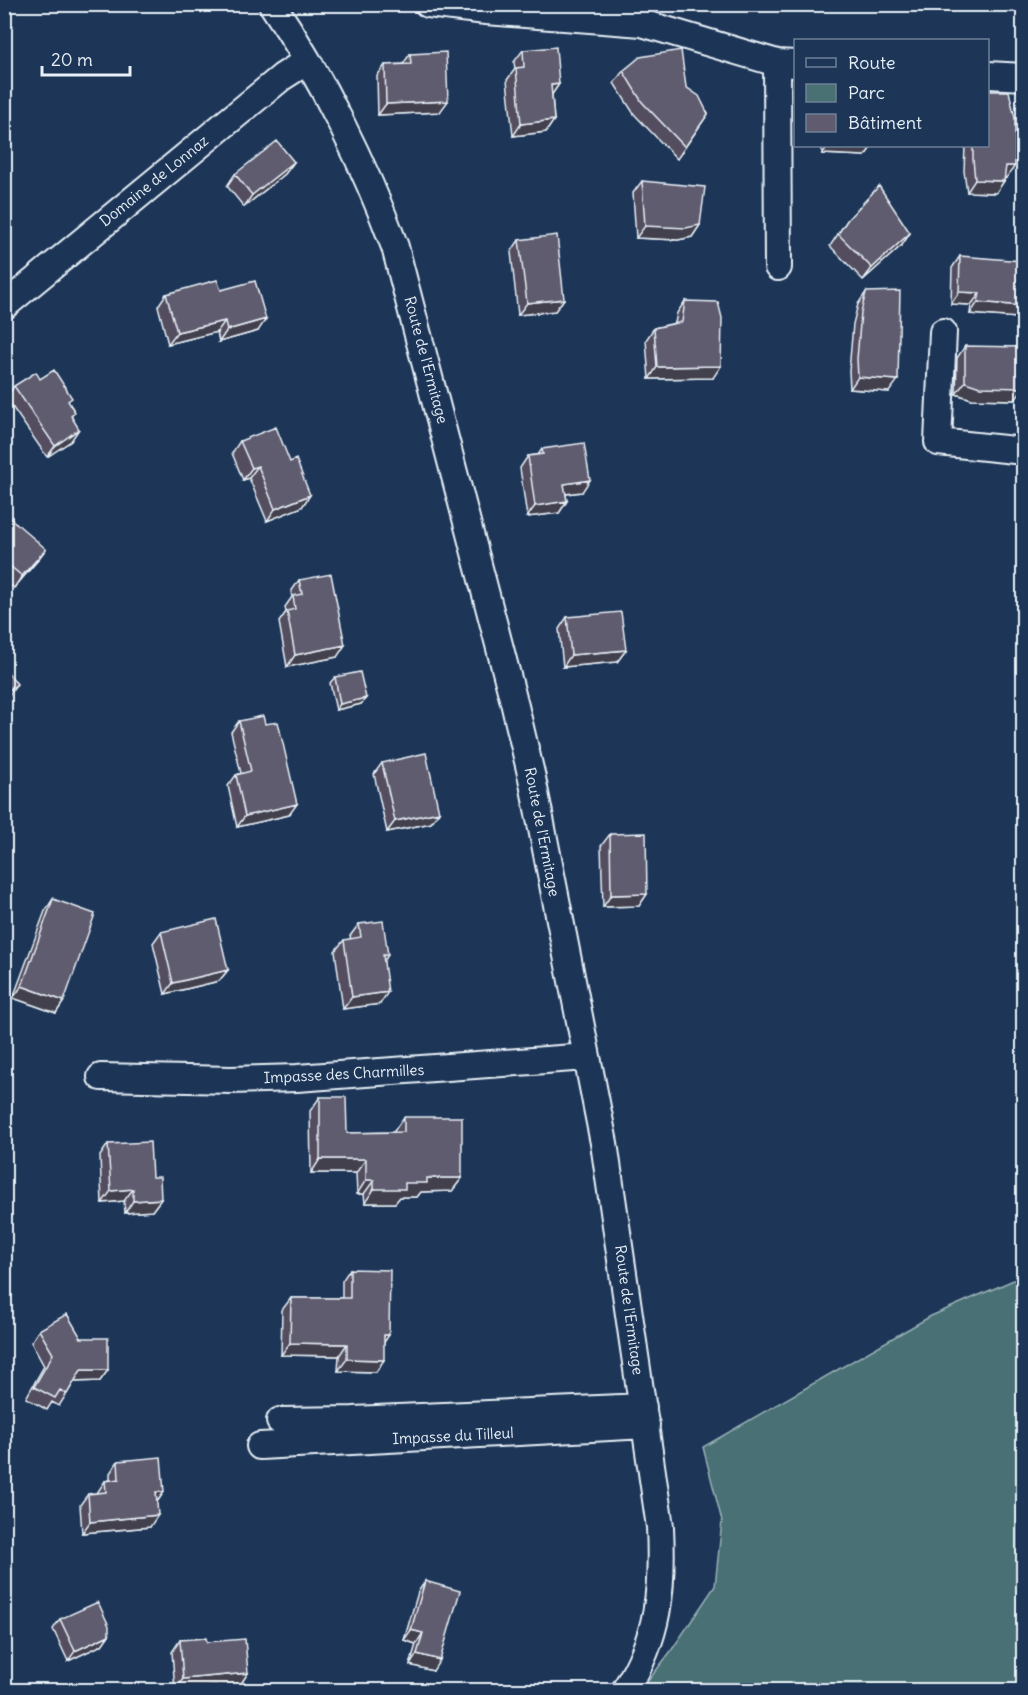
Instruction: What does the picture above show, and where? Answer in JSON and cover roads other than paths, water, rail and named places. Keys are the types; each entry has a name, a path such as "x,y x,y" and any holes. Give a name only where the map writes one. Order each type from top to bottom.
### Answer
{"street":[{"name":"Route de l'Ermitage","path":"272,4 307,61 385,219 403,275 514,702 534,789 615,1210 660,1527 661,1579 656,1622 642,1661 625,1690"},
{"path":"428,4 486,11 642,23 786,63 778,267"},
{"name":"Domaine de Lonnaz","path":"4,306 282,77 307,61"},
{"path":"989,75 1023,77"},
{"path":"943,332 938,442 1023,451"},
{"name":"Impasse des Charmilles","path":"101,1077 231,1080 297,1078 587,1057"},
{"path":"280,1421 645,1416"},
{"name":"Impasse du Tilleul","path":"260,1446 645,1416"}]}
